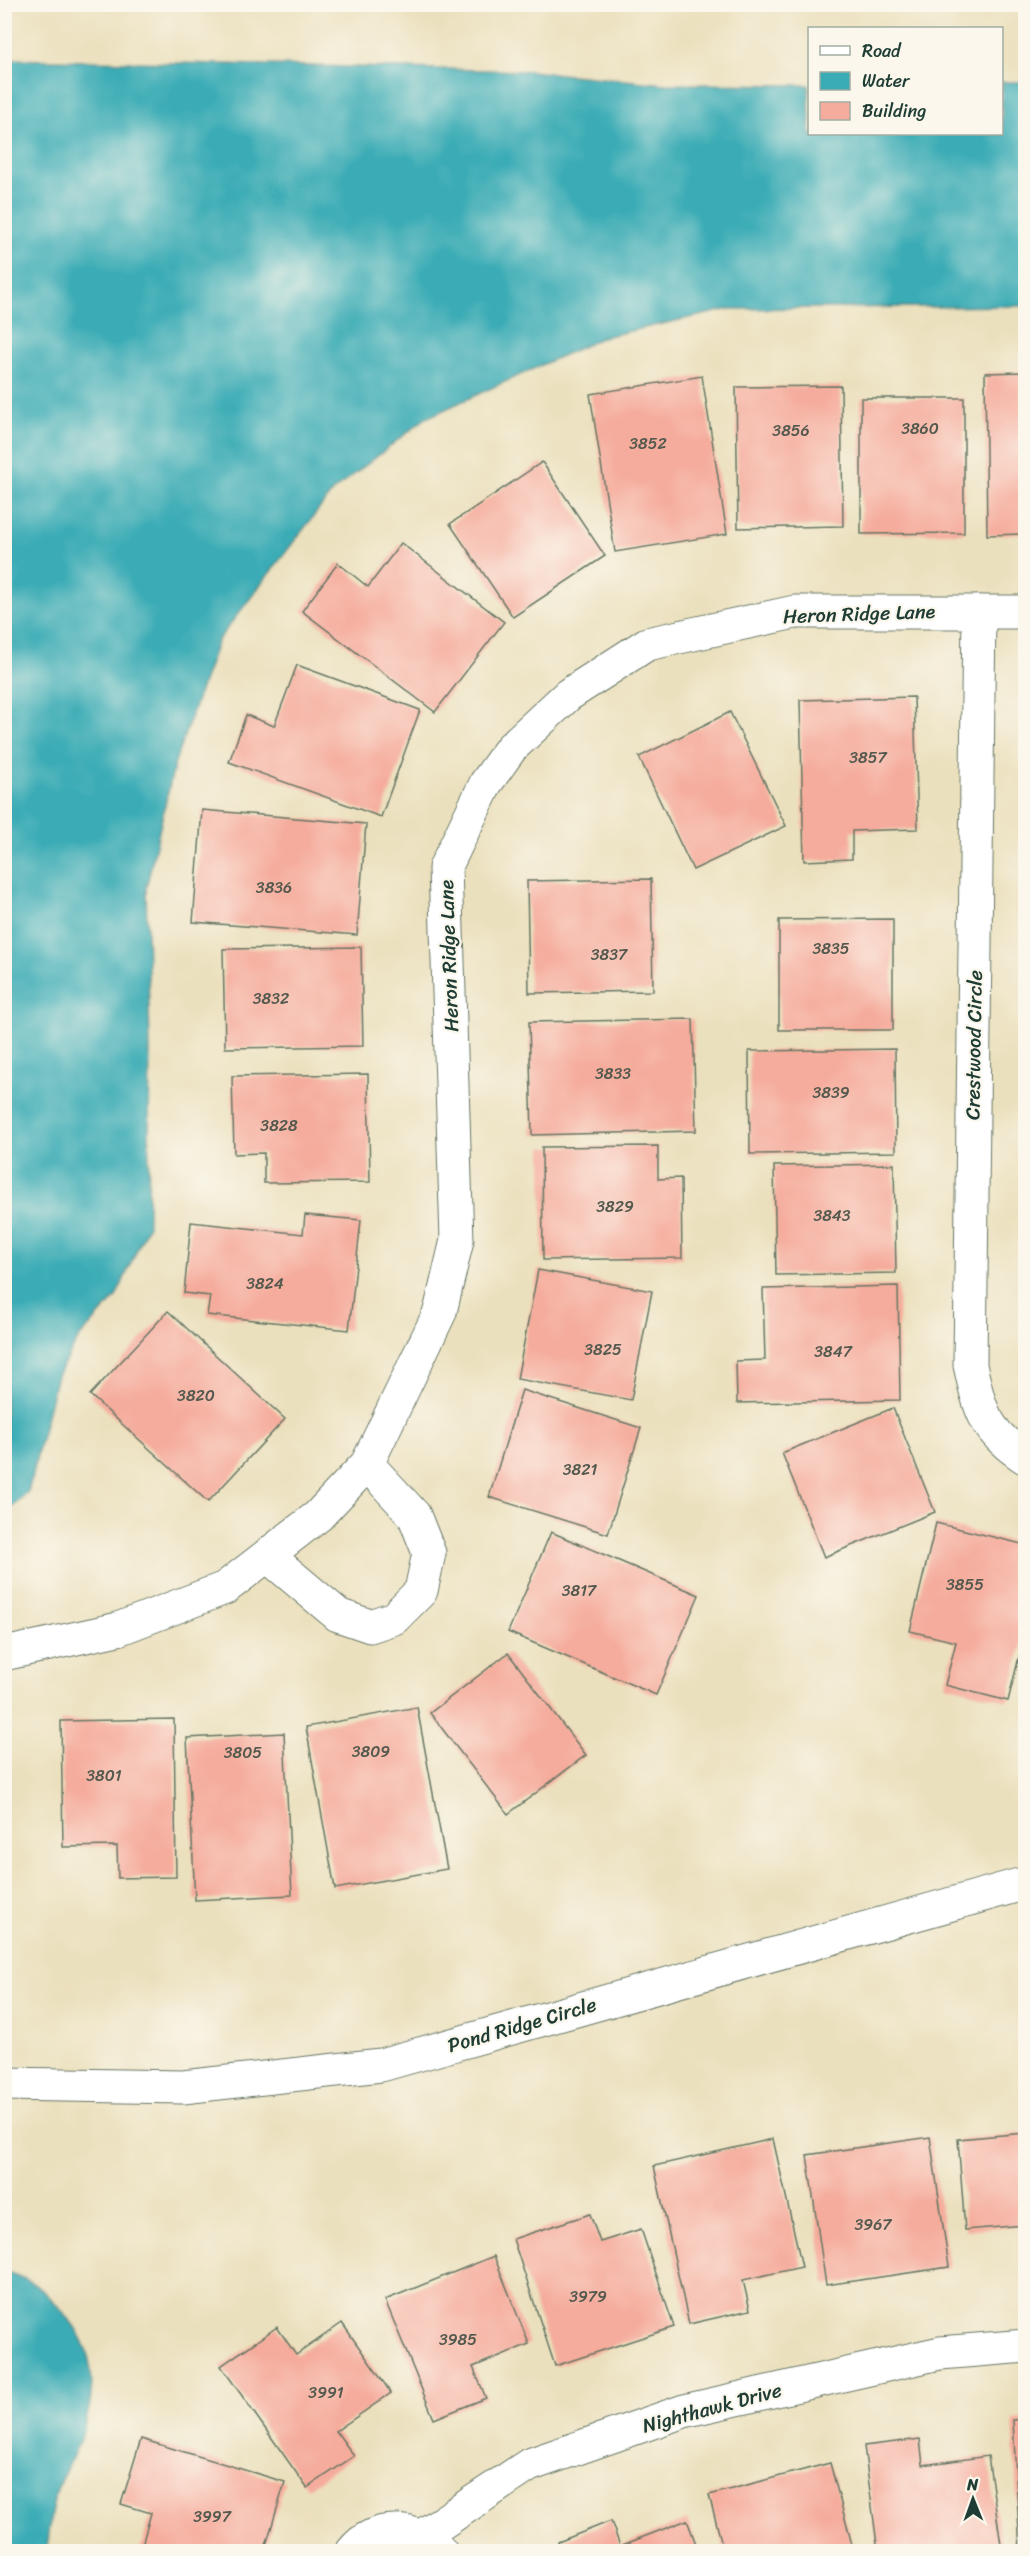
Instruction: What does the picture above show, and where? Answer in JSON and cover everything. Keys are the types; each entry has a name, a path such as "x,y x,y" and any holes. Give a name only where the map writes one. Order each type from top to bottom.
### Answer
{"street":[{"name":"Heron Ridge Lane","path":"4,1654 118,1629 225,1588 269,1557 318,1516 367,1464 440,1311 457,1240 445,868 486,783 511,748 568,695 647,644 795,612 1026,612"},
{"name":"Crestwood Circle","path":"979,612 970,1365 979,1407 1002,1443 1026,1458"},
{"path":"269,1557 338,1616 370,1626 394,1618 421,1591 429,1553 414,1515 367,1464"},
{"name":"Pond Ridge Circle","path":"4,2084 183,2087 381,2065 1026,1883"},
{"name":"Nighthawk Drive","path":"352,2552 358,2543 378,2532 400,2530 432,2544 529,2465 684,2411 940,2353 1026,2346"}],"water":[{"path":"5,59 529,71 665,84 808,85 808,135 1003,135 1003,82 1025,82 1026,306 730,309 603,337 426,418 333,491 218,640 175,762 146,888 150,1046 148,1225 116,1297 79,1338 57,1375 28,1492 5,1514"},
{"path":"4,2272 21,2277 42,2290 60,2308 84,2343 92,2379 91,2398 81,2436 57,2489 46,2551 5,2551"}],"building":[{"path":"1026,372 1026,534 987,535 985,373"},
{"path":"702,376 727,534 615,552 590,394"},
{"path":"841,386 843,526 738,528 736,387"},
{"path":"861,398 964,398 964,533 861,534"},
{"path":"542,462 605,556 513,617 450,524"},
{"path":"401,543 504,622 435,712 302,611 338,563 368,587"},
{"path":"297,665 420,710 381,817 229,762 246,715 274,726"},
{"path":"914,697 918,829 852,831 852,859 804,861 800,700"},
{"path":"730,712 786,826 693,870 639,757"},
{"path":"202,810 366,824 357,935 193,922"},
{"path":"651,879 653,991 529,993 527,881"},
{"path":"893,919 893,1030 779,1030 779,920"},
{"path":"361,947 363,1046 225,1048 223,949"},
{"path":"693,1019 696,1131 532,1135 529,1022"},
{"path":"895,1049 896,1152 750,1154 749,1051"},
{"path":"368,1074 370,1182 264,1183 264,1153 234,1154 232,1076"},
{"path":"658,1146 658,1179 681,1178 682,1258 543,1260 542,1147"},
{"path":"894,1164 896,1273 776,1275 774,1166"},
{"path":"305,1215 361,1220 349,1330 207,1315 210,1296 184,1293 191,1222 303,1234"},
{"path":"538,1270 652,1291 631,1400 517,1379"},
{"path":"898,1286 900,1400 737,1403 736,1361 765,1360 763,1289"},
{"path":"168,1311 285,1419 208,1502 90,1395"},
{"path":"522,1390 641,1428 608,1534 489,1497"},
{"path":"893,1408 935,1512 824,1557 782,1453"},
{"path":"936,1523 1026,1545 1026,1629 1008,1701 945,1685 956,1642 910,1631"},
{"path":"551,1532 699,1595 656,1695 508,1632"},
{"path":"508,1653 586,1755 508,1814 430,1713"},
{"path":"417,1707 447,1869 335,1889 306,1727"},
{"path":"174,1719 176,1877 118,1878 117,1846 63,1847 61,1721"},
{"path":"284,1733 292,1895 195,1900 187,1738"},
{"path":"1026,2133 1026,2225 965,2230 958,2139"},
{"path":"930,2137 949,2267 826,2285 807,2155"},
{"path":"773,2139 802,2267 743,2280 750,2310 689,2324 654,2166"},
{"path":"590,2214 600,2242 641,2229 674,2327 555,2366 513,2239"},
{"path":"494,2256 529,2344 473,2367 486,2398 434,2419 385,2300"},
{"path":"342,2323 391,2393 336,2431 354,2456 307,2488 221,2366 277,2327 296,2355"},
{"path":"1026,2419 1026,2552 1020,2552 1013,2420"},
{"path":"141,2439 285,2482 264,2552 140,2552 151,2513 121,2504"},
{"path":"920,2439 923,2465 988,2456 1002,2552 878,2552 864,2446"},
{"path":"830,2463 854,2552 724,2552 709,2495"},
{"path":"687,2520 699,2552 561,2552 558,2542 611,2521 620,2546"}]}
